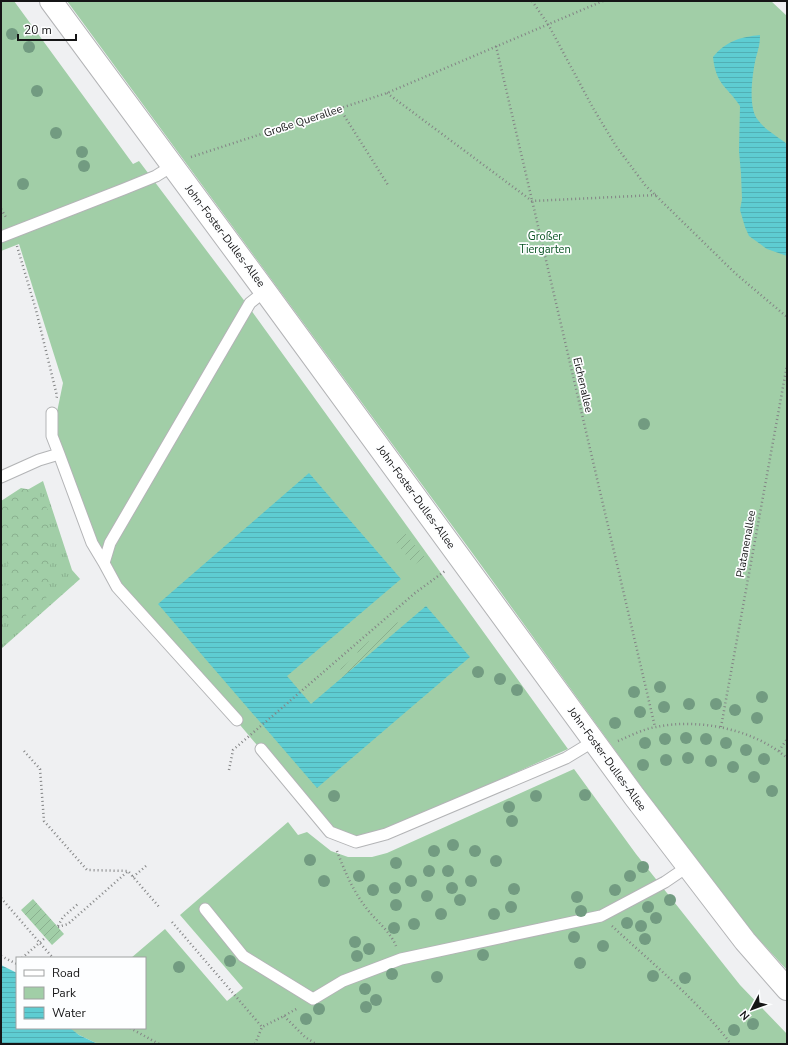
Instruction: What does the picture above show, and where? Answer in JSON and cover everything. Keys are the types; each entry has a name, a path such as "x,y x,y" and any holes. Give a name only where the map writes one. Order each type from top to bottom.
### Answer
{"street":[{"name":"John-Foster-Dulles-Allee","path":"51,1 266,291 687,867 744,941 787,989"}],"lane":[{"path":"1,237 156,176 172,166"},
{"path":"104,563 110,543 250,304 266,291"},
{"path":"52,412 52,436 92,544 117,587 237,720"},
{"path":"1,477 39,460 59,454"},
{"path":"261,749 330,832 356,842 386,834 598,746"},
{"path":"205,909 242,956 313,999 343,980 401,959 601,916 665,882 687,867"}],"path":[{"path":"532,1 548,24 593,108 616,146 645,185 736,274 787,317"},
{"name":"Große Querallee","path":"172,166 187,158 387,93 604,1"},
{"name":"Eichenallee","path":"496,46 655,727"},
{"path":"387,93 532,201 656,195"},
{"path":"340,109 388,185"},
{"path":"13,232 36,310 58,396 52,412"},
{"name":"Platanenallee","path":"721,727 787,365"},
{"path":"229,770 233,750 415,593 445,571"},
{"path":"598,746 614,742 655,727 684,724 721,727 748,735 779,751 787,758"},
{"path":"779,751 787,740"},
{"path":"24,751 40,770 44,821 49,827 87,870 128,871 160,908"},
{"path":"330,832 346,876 367,909 393,939 401,959"},
{"path":"133,877 146,866"},
{"path":"79,903 63,917 58,927 68,924 128,871"},
{"path":"1,898 52,957"},
{"path":"601,916 679,988 718,1028 731,1044"},
{"path":"172,922 262,1026"},
{"path":"23,957 45,938"},
{"path":"1,956 16,963"},
{"path":"255,1044 262,1026 284,1016 313,999"},
{"path":"284,1016 305,1037 316,1044"},
{"path":"132,1029 159,1044"}],"green space":[{"path":"1,1 14,1 133,164 139,161 243,299 568,749 379,834 358,837 330,832 104,563 52,436 63,383 19,244 1,251"},
{"name":"Großer Tiergarten","path":"67,1 771,1 787,16 787,970 752,932 646,793 476,558"},
{"path":"43,481 72,570 80,579 1,649 1,505"},
{"path":"21,488 37,491 48,510 51,554 48,596 22,619 1,622 1,586 9,585 7,559 1,555 1,501"},
{"path":"404,532 425,557 414,565 394,540"},
{"path":"397,622 402,626 316,701 314,699 344,673 340,669 352,659 354,660 360,655 357,652 369,641 372,644"},
{"path":"574,769 636,854 740,985 787,1034 787,1044 98,1044 70,1029 146,1029 146,957 132,957 165,929 227,1001 243,988 180,915 288,822 298,835 307,832 331,851 348,857 372,857 387,853"},
{"path":"33,899 64,934 52,945 21,910"}],"water":[{"path":"760,35 753,76 752,100 755,115 761,124 787,144 787,256 767,249 749,236 745,227 740,210 742,199 739,151 740,106 722,84 714,66 713,57 723,47 746,37"},
{"path":"309,473 401,579 287,676 311,704 426,606 470,657 317,788 158,604"},
{"path":"1,965 16,972 16,1029 71,1029 79,1035 98,1044 1,1044"}]}
